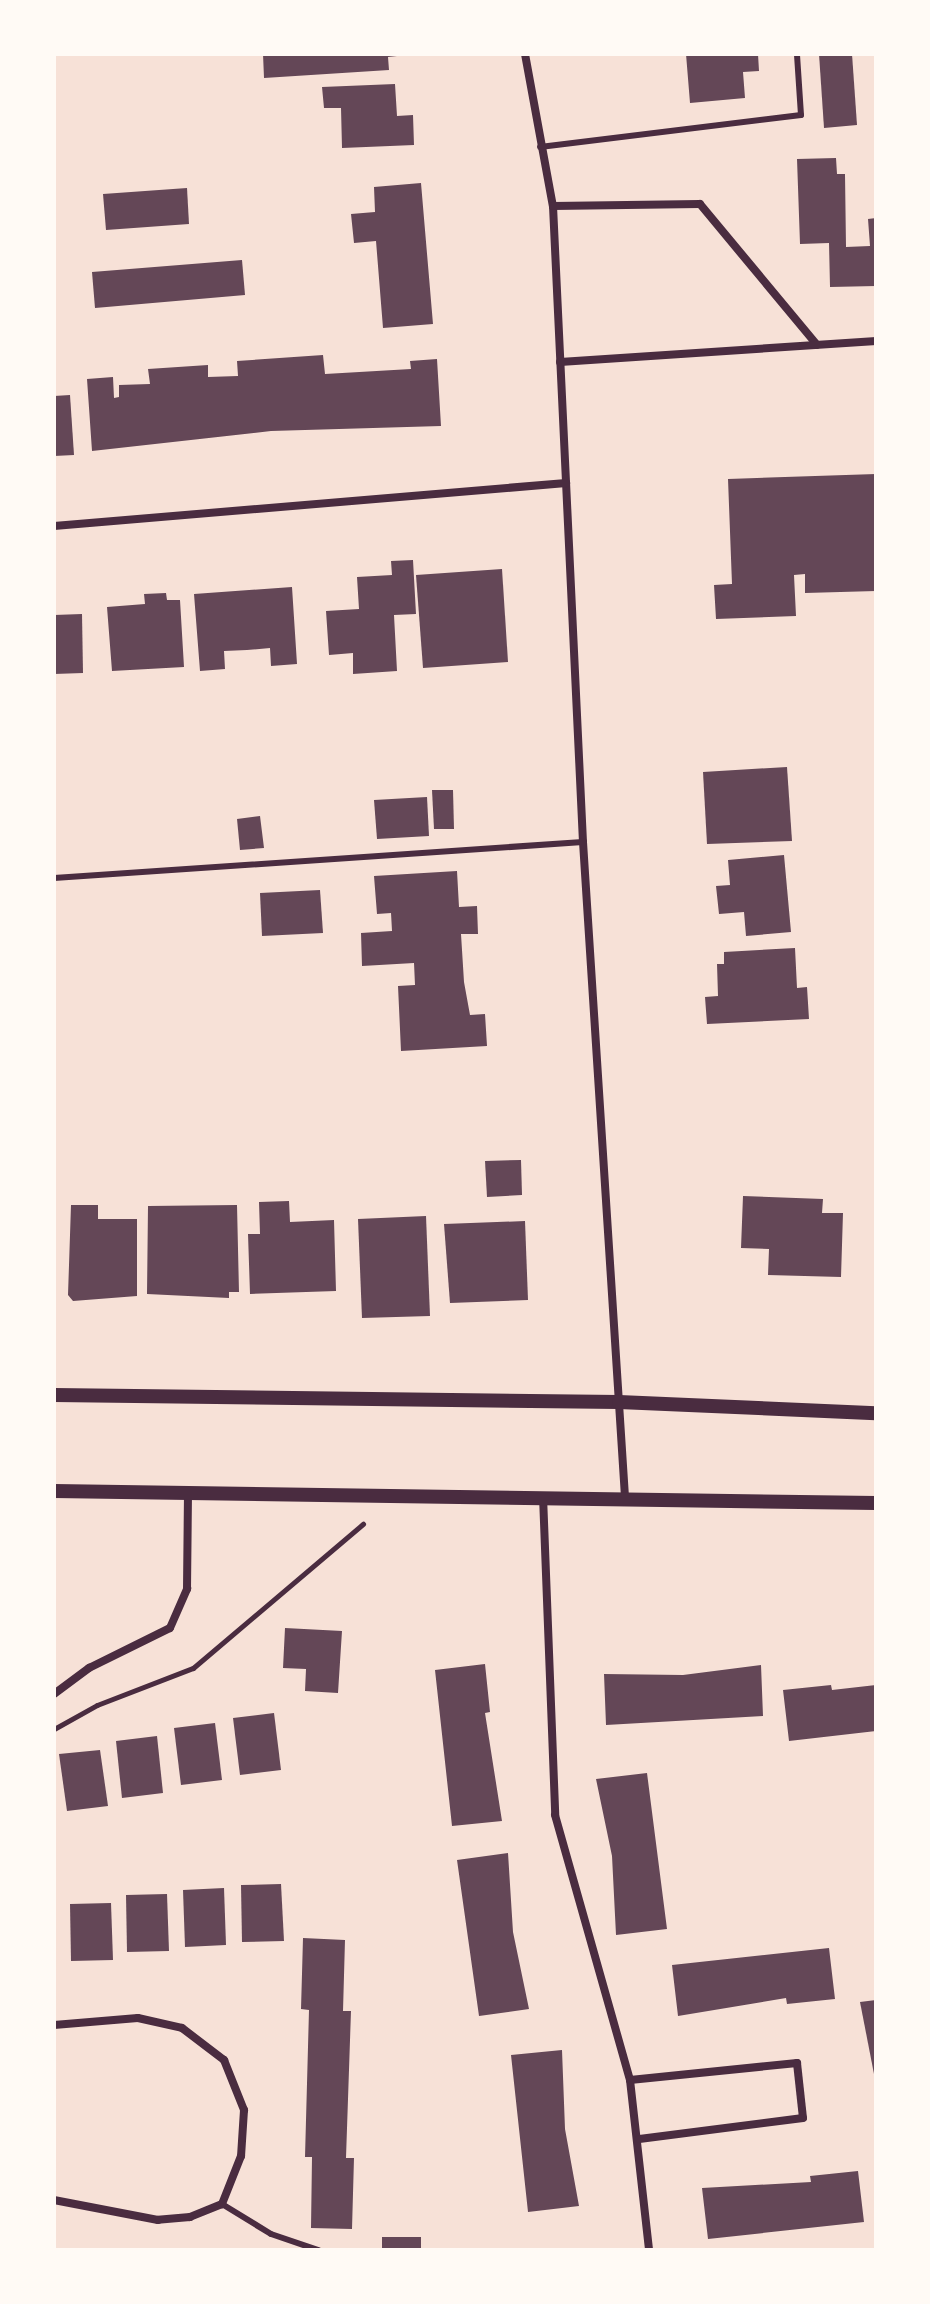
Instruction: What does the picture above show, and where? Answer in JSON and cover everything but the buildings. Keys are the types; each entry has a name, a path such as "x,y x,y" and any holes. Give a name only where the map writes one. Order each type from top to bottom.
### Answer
{"street":[{"path":"525,54 553,206 583,842 625,1496"},
{"path":"553,206 700,204 817,345"},
{"path":"560,362 876,341"},
{"path":"54,526 566,483"},
{"path":"54,1395 619,1402 876,1413"},
{"path":"54,1491 188,1496 625,1496 876,1503"},
{"path":"543,1495 555,1815 630,2080 649,2250"},
{"path":"54,1694 89,1668 170,1628 187,1589 188,1496"},
{"path":"54,2025 138,2018 165,2022 212,2047 233,2074 244,2110 241,2156 222,2204 190,2217 158,2220 54,2200"},
{"path":"630,2080 797,2063 803,2118 639,2139"}],"lane":[{"path":"540,147 801,115 797,54"},
{"path":"54,878 583,842"},
{"path":"222,2204 271,2234 318,2250"}],"path":[{"path":"54,1729 97,1705 193,1668 398,1494"}]}
